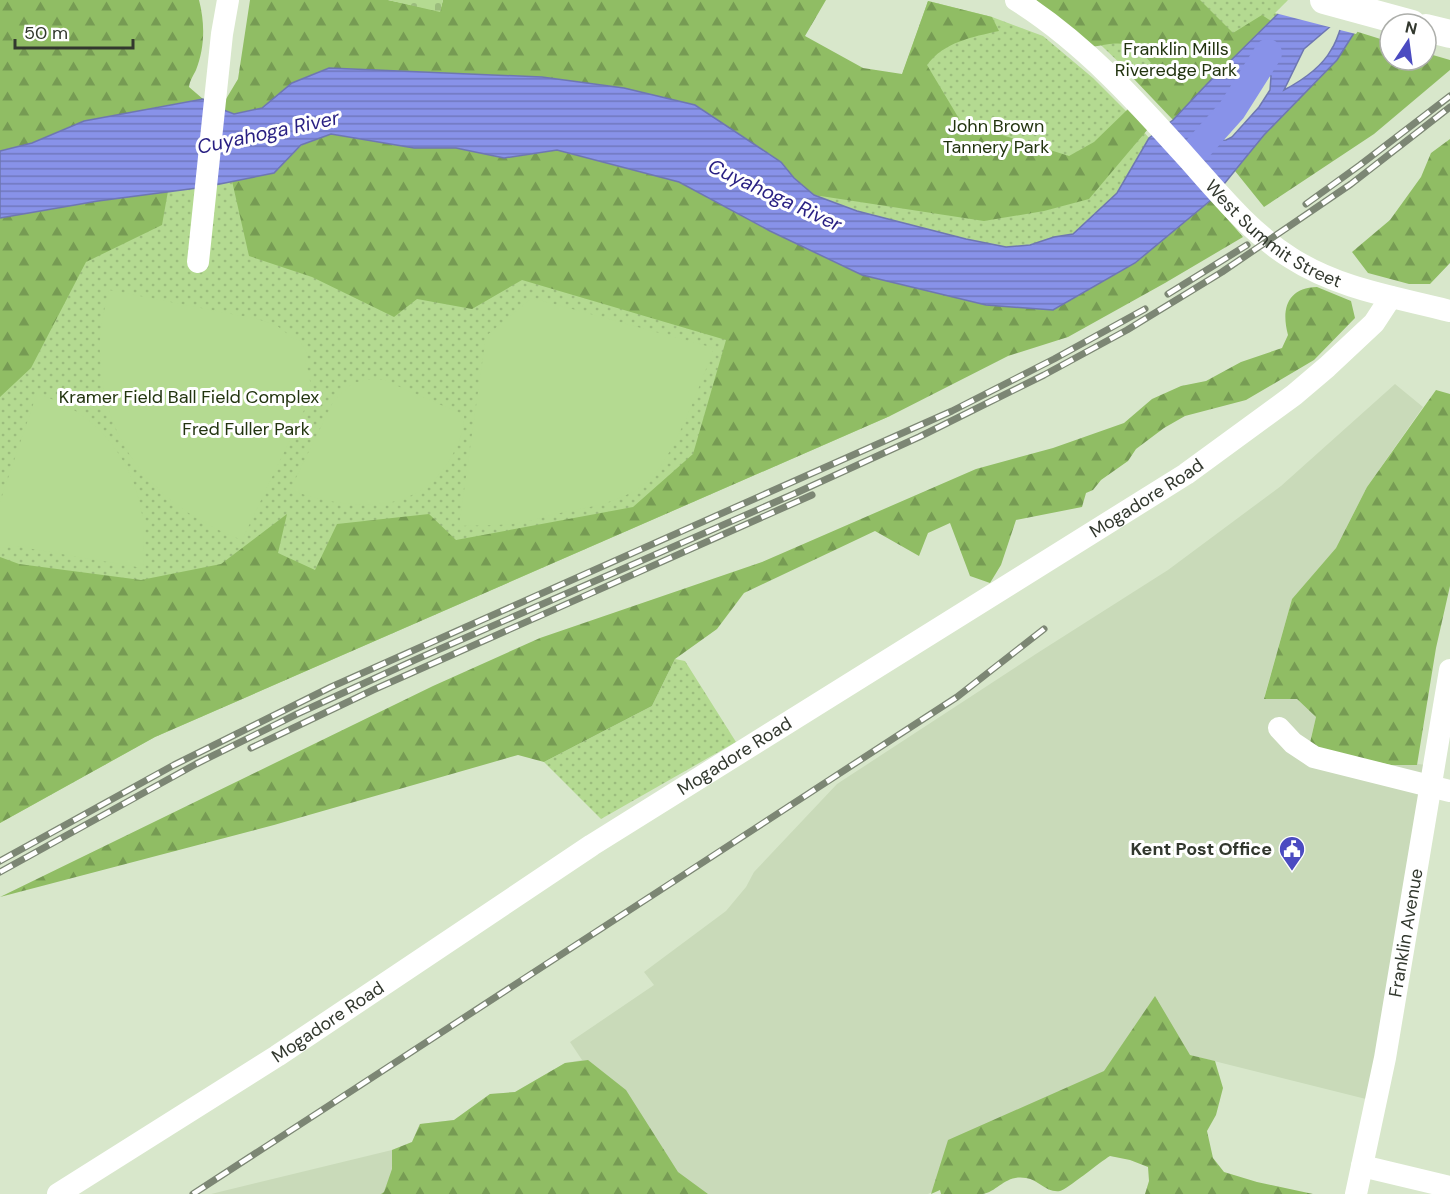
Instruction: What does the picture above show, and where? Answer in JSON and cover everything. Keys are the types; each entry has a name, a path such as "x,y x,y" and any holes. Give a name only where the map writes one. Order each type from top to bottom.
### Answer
{"main road":[{"path":"1324,0 1378,15"}],"street":[{"path":"198,262 218,69 228,0"},
{"name":"West Summit Street","path":"1016,0 1035,12 1089,56 1133,98 1222,197 1256,230 1291,258 1350,286 1450,311"},
{"name":"Mogadore Road","path":"58,1194 287,1049 592,845 1186,474 1294,396 1374,323 1391,297"},
{"name":"Franklin Avenue","path":"1356,1194 1440,789 1450,670"},
{"path":"1280,728 1293,743 1314,757 1440,789"},
{"path":"1362,1166 1450,1187"}],"shaded area":[{"path":"1395,384 1423,407 1367,487 1336,548 1292,599 1264,698 1297,699 1316,717 1309,746 1431,766 1374,1101 1190,1055 1075,1123 928,1194 211,1194 392,1150 412,1142 420,1124 454,1120 490,1094 515,1092 565,1063 582,1060 570,1042 654,985 644,972 726,911 746,887 754,872 837,784 1168,570 1281,486"}],"green space":[{"path":"0,0 199,0 203,26 202,44 199,61 189,87 203,99 84,121 32,143 0,151"},
{"path":"250,0 388,0 440,11 443,0 826,0 805,36 863,68 902,74 928,1 992,17 999,31 969,38 950,46 927,65 961,122 1069,156 1094,142 1128,109 1148,129 1089,199 1044,211 984,221 814,195 794,178 781,162 624,88 542,77 329,68 292,83 262,108 234,114 220,109 238,79"},
{"path":"388,0 443,0 440,12"},
{"name":"Franklin Mills Riveredge Park","path":"1036,0 1200,0 1233,33 1262,15 1271,21 1173,120 1133,78 1151,63 1144,55 1125,44 1092,47"},
{"name":"Franklin Mills Riveredge Park","path":"1186,0 1292,0 1176,117 1058,4"},
{"name":"John Brown Tannery Park","path":"928,1 992,17 1043,36 1093,78 1149,138 1117,193 1073,234 1054,237 1030,245 1006,247 857,211 814,195 887,118"},
{"path":"1355,31 1378,38 1378,72 1438,72 1438,56 1450,60 1450,70 1374,134 1264,207 1235,171 1264,135 1337,60"},
{"name":"Fred Fuller Park","path":"331,134 890,416 155,737 0,823 0,218 168,191"},
{"path":"331,134 414,148 456,148 504,158 557,150 679,182 770,231 862,275 986,305 1053,309 1135,263 1211,200 1243,237 1068,337 1008,356 890,416 155,737 0,823 0,557 19,564 141,580 221,564 287,514 278,553 315,570 337,524 429,514 456,540 633,507 693,454 726,340 522,280 472,309 417,299 394,317 312,277 249,256 232,181 274,173 302,145"},
{"path":"1450,139 1450,263 1430,284 1409,284 1368,273 1352,252 1390,220 1421,177 1431,153"},
{"path":"168,191 162,225 86,262 31,368 0,397 0,218"},
{"path":"1317,287 1351,301 1355,318 1314,360 1246,400 1185,416 1164,428 1136,449 1128,461 1101,480 1093,490 1086,493 1082,507 1016,520 1001,565 990,583 970,576 950,523 928,533 919,556 875,531 744,593 717,629 675,659 652,706 544,762 518,755 274,825 0,897 433,686 540,638 762,562 976,469 1053,448 1124,423 1152,399 1181,386 1206,381 1241,362 1282,348 1288,335 1285,317 1289,302 1299,291"},
{"name":"Kramer Field Ball Field Complex","path":"109,290 257,319 276,325 300,341 307,353 305,360 311,385 306,406 242,540 212,527 161,491 140,469 124,445 111,417 103,386 100,353 101,329"},
{"path":"532,298 714,348 679,434 661,466 642,486 606,503 527,521 504,525 459,526 486,336"},
{"path":"384,380 464,415 464,426 459,440 439,475 422,490 402,499 380,504 358,505 335,502 290,490 334,400 353,383"},
{"path":"1436,390 1450,394 1450,586 1436,648 1417,765 1391,765 1309,747 1316,717 1297,699 1264,699 1292,599 1336,548 1367,487"},
{"path":"37,393 67,406 82,416 109,440 119,455 128,470 140,504 144,533 143,568 9,545 4,548 0,547 0,502"},
{"path":"675,659 685,661 736,742 601,819 544,762 652,706"},
{"path":"1155,996 1190,1055 1215,1061 1223,1088 1216,1115 1207,1131 1213,1158 1224,1172 1313,1194 1145,1194 1149,1181 1148,1167 1110,1156 1060,1191 1051,1190 1031,1179 1019,1177 983,1194 941,1194 940,1190 931,1194 948,1140 1104,1071"},
{"path":"588,1060 626,1090 678,1172 708,1194 381,1194 384,1192 392,1169 392,1150 412,1142 420,1124 454,1120 490,1094 515,1092 565,1063"}],"water":[{"path":"1292,0 1375,0 1337,60 1264,135 1211,200 1135,263 1053,310 986,305 862,275 770,231 679,182 557,150 504,158 456,148 414,148 331,134 301,145 274,173 205,187 98,201 0,218 0,151 32,143 84,121 203,99 213,106 234,114 262,108 292,83 329,68 542,77 624,88 695,105 781,162 794,178 814,195 857,211 966,239 1006,247 1030,245 1054,237 1073,234 1117,193 1149,138 1173,120","holes":["1345,14 1336,42 1327,57 1310,73 1284,90 1304,49","1264,73 1271,76 1270,90 1259,107 1232,137 1215,141 1229,107 1244,87"]}],"pier":[{"path":"1288,0 1378,0 1356,34 1336,29 1338,24 1333,28 1275,13"}],"waterway":[{"name":"Cuyahoga River","path":"1198,148 1232,110 1268,53"}],"railway":[{"path":"1306,204 1450,96"},
{"path":"0,872 196,764 297,714 796,493 919,437 1044,375 1127,330 1222,272 1351,184 1450,107"},
{"path":"1168,294 1247,245"},
{"path":"0,861 174,765 331,687 952,411 1145,309"},
{"path":"251,748 373,690 812,495"},
{"path":"193,1194 957,697 1044,629"}],"place":[{"name":"Kent Post Office","path":"1292,872"}]}
